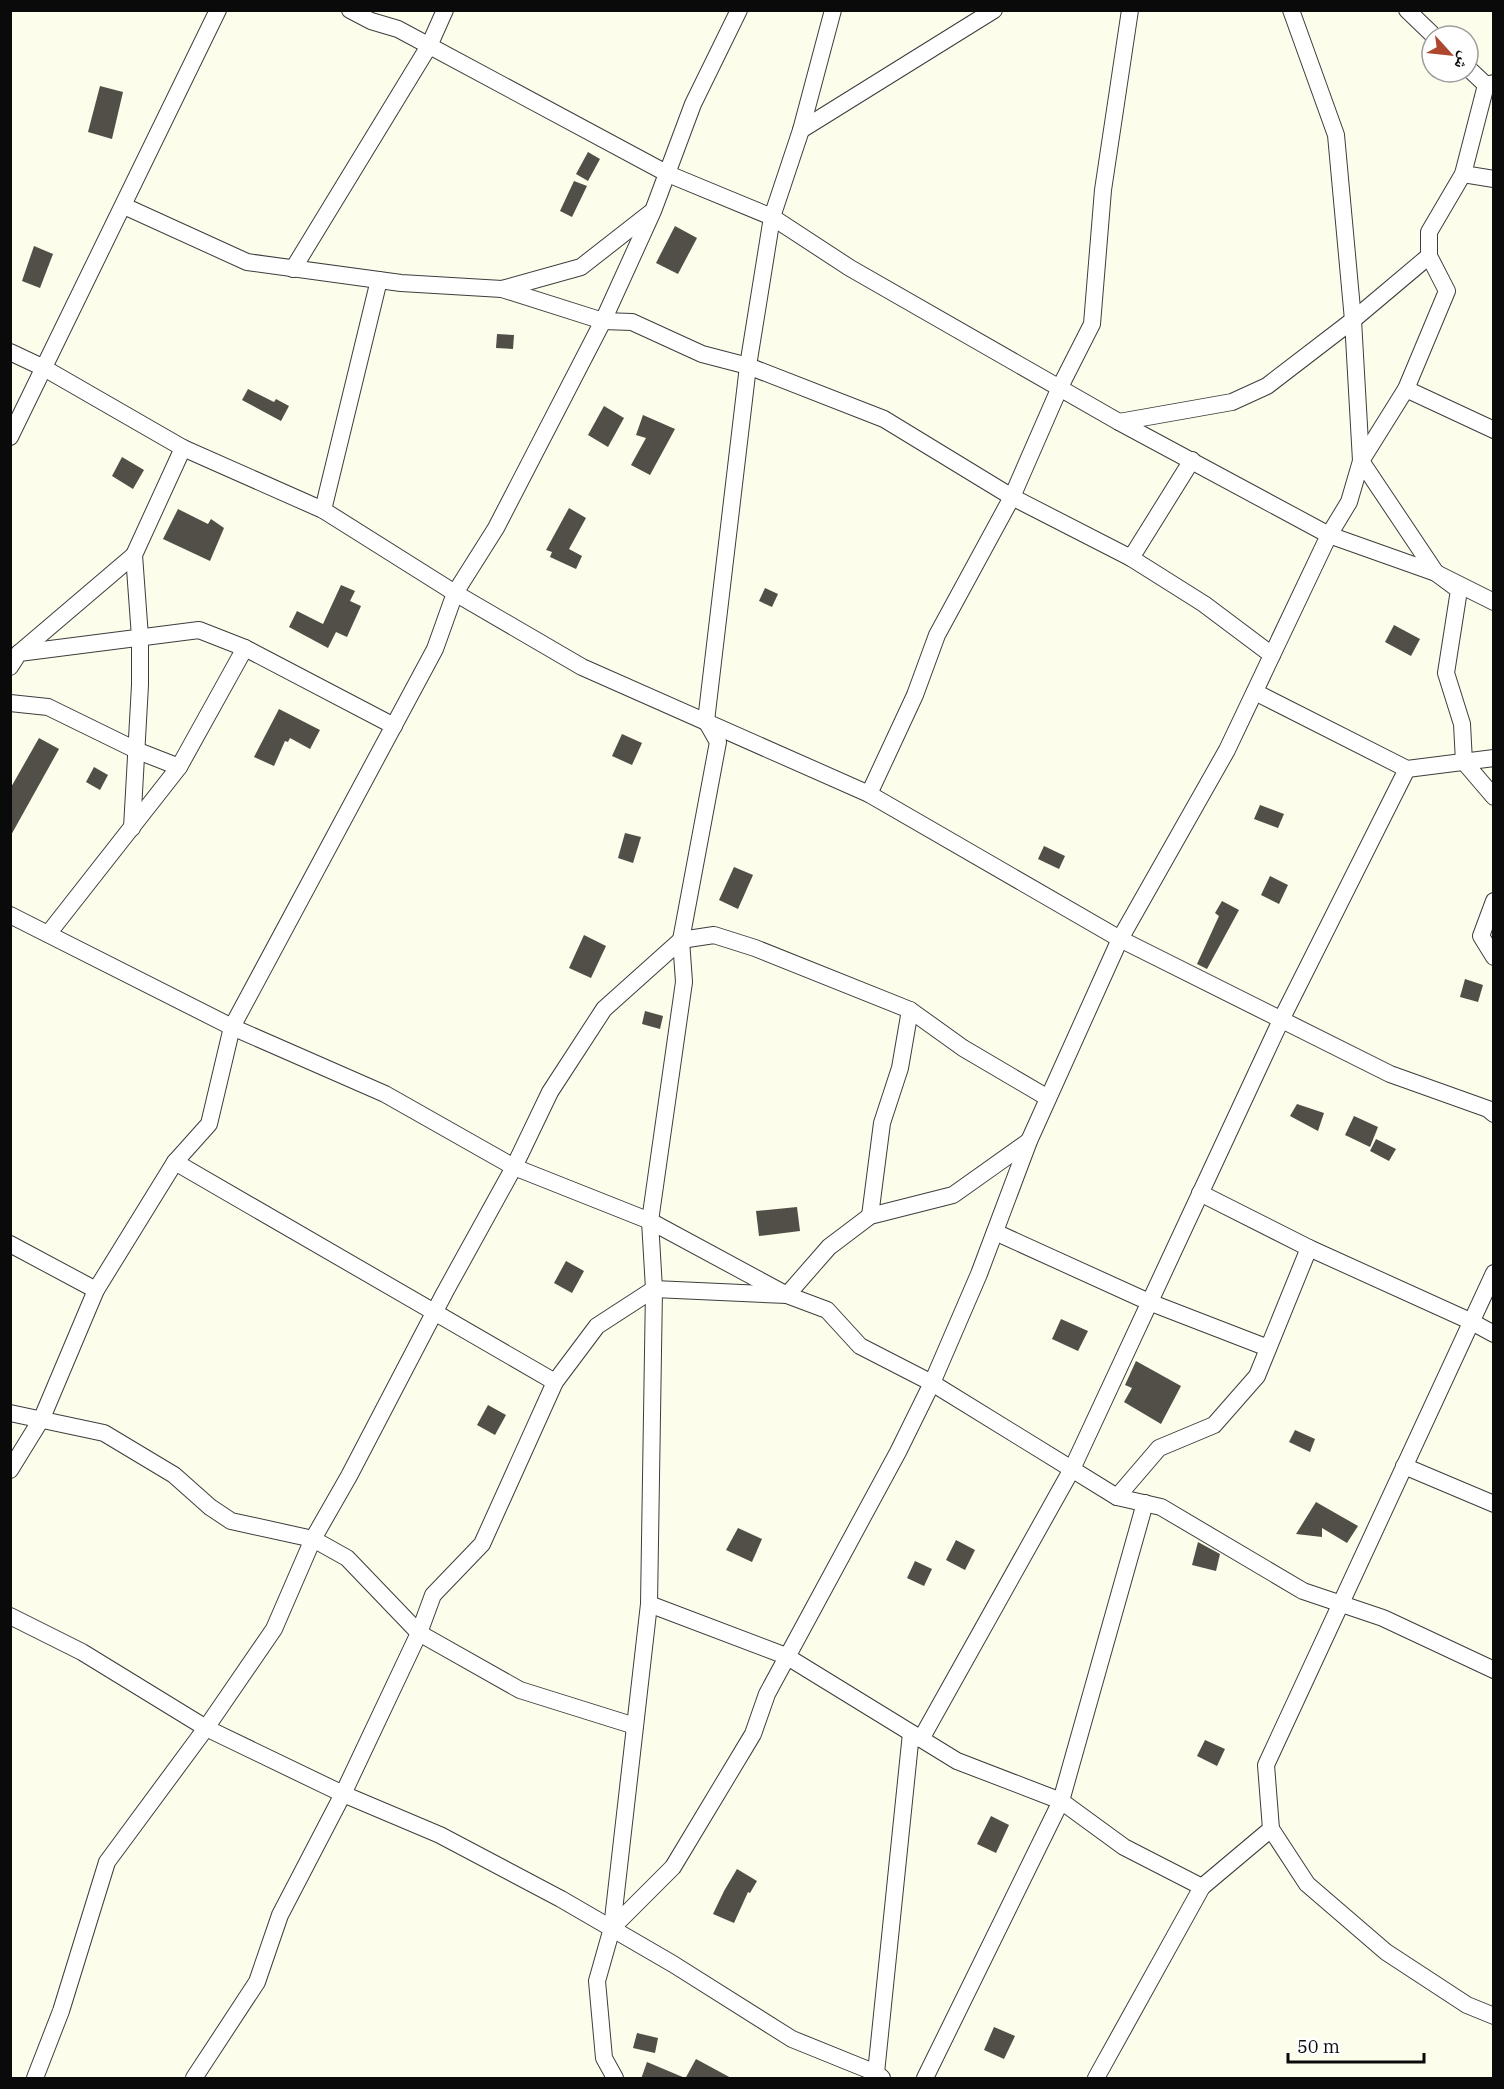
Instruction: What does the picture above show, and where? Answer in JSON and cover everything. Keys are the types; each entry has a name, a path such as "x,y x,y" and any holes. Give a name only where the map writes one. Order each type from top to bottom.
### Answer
{"street":[{"path":"10,437 218,10"},
{"path":"350,10 371,21 398,29 668,174 772,217 850,268 1119,422 1329,535 1436,573 1494,602"},
{"path":"293,269 429,46 445,10"},
{"path":"601,2079 604,2058 597,1981 612,1928 649,1604 654,1289 650,1221 684,982 681,940 718,742 706,721 748,366 772,217 801,130 833,10"},
{"path":"801,130 994,10"},
{"path":"869,794 915,695 937,635 1012,496 1060,387 1092,324 1103,190 1130,10"},
{"path":"1291,10 1336,135 1353,320 1361,461 1436,573 1459,590 1446,673 1462,724 1464,762 1494,797"},
{"path":"1407,10 1422,24"},
{"path":"10,1470 42,1418 96,1290 175,1162 209,1124 232,1027 435,649 455,593 496,528 603,321 653,211 693,104 738,11"},
{"path":"612,1928 673,1867 753,1734 767,1694 786,1656 898,1452 932,1383 1029,1141 1120,939 1227,750 1329,535 1349,502 1361,461 1406,389 1447,291 1429,256 1429,232 1463,174 1490,84"},
{"path":"1463,174 1494,179"},
{"path":"124,207 247,262 379,280 502,289 603,321 632,322 702,354 748,366 884,418 1012,496 1131,558 1204,604 1272,655"},
{"path":"502,289 581,267 653,211"},
{"path":"1119,422 1232,402 1267,386 1353,320 1429,256"},
{"path":"323,510 379,280"},
{"path":"10,352 44,368 183,448 323,510 455,593 582,667 869,794 1120,939 1390,1074 1488,1109 1494,1114"},
{"path":"1406,389 1494,430"},
{"path":"15,660 135,555 183,448"},
{"path":"1131,558 1192,460"},
{"path":"132,828 138,751 140,637 135,555"},
{"path":"15,660 140,637 199,630 245,648 394,726"},
{"path":"48,934 179,767 245,648"},
{"path":"1255,692 1407,769 1494,758"},
{"path":"10,703 48,707 138,751 179,767"},
{"path":"10,1616 82,1652 206,1728 343,1794 440,1835 612,1928 792,2038 879,2076 916,1736 1072,1469 1281,1020 1407,769"},
{"path":"1494,901 1481,936 1494,957"},
{"path":"10,915 232,1027 385,1094 514,1167 650,1221 787,1295 827,1310 860,1346 932,1383 1117,1497 1161,1506 1303,1591 1383,1618 1494,1671"},
{"path":"35,2079 62,2011 107,1862 206,1728 274,1629 313,1539 514,1167 550,1092 603,1009 681,940 714,935 755,948 910,1010 963,1048 1048,1098"},
{"path":"870,1216 882,1123 900,1068 910,1010"},
{"path":"787,1295 829,1247 870,1216 953,1195 1029,1141"},
{"path":"175,1162 555,1382"},
{"path":"1200,1193 1309,1248 1494,1334"},
{"path":"994,1232 1149,1302 1268,1348"},
{"path":"10,1244 96,1290"},
{"path":"1117,1497 1159,1448 1214,1425 1257,1376 1309,1248"},
{"path":"1494,1273 1266,1765 1271,1829 1307,1884 1386,1952 1467,2004 1494,2016"},
{"path":"194,2079 257,1982 280,1915 343,1794 419,1633 433,1595 482,1544 555,1382 597,1326 654,1289 787,1295"},
{"path":"10,1413 104,1433 174,1475 210,1507 231,1521 313,1539 347,1558 419,1633 520,1690 635,1726"},
{"path":"1404,1466 1494,1504"},
{"path":"925,2079 1061,1802 1145,1503"},
{"path":"649,1604 786,1656 957,1761 1061,1802 1124,1847 1202,1887"},
{"path":"1096,2079 1202,1887 1271,1829"},
{"path":"604,2058 615,2079"}],"building":[{"path":"100,86 123,92 112,139 88,132"},
{"path":"588,152 600,159 588,181 576,174"},
{"path":"574,181 587,186 572,217 560,211"},
{"path":"675,226 697,238 678,274 656,263"},
{"path":"34,246 53,254 40,288 22,281"},
{"path":"497,334 514,335 513,349 496,348"},
{"path":"248,389 274,402 276,399 289,406 281,421 242,400"},
{"path":"604,406 624,418 608,447 588,435"},
{"path":"643,415 675,429 650,475 631,465 646,438 636,435"},
{"path":"122,457 144,470 133,489 112,476"},
{"path":"569,508 586,518 569,549 582,556 576,569 550,557 552,552 546,550"},
{"path":"178,509 208,524 211,519 224,528 210,561 163,539"},
{"path":"341,585 355,591 350,601 361,606 347,637 336,632 328,648 289,627 297,611 323,624"},
{"path":"765,588 778,594 772,607 759,601"},
{"path":"1394,625 1420,639 1411,656 1385,642"},
{"path":"279,709 320,730 310,749 290,738 288,742 285,741 274,766 254,757"},
{"path":"622,734 642,743 632,765 612,756"},
{"path":"39,738 59,749 10,837 10,789"},
{"path":"94,767 108,775 100,790 86,782"},
{"path":"1260,805 1284,814 1278,828 1254,819"},
{"path":"625,833 641,837 633,863 618,858"},
{"path":"1044,846 1065,856 1059,869 1038,859"},
{"path":"734,867 753,875 738,909 719,900"},
{"path":"1270,876 1288,885 1279,904 1261,895"},
{"path":"1222,901 1239,910 1207,969 1197,964 1219,916 1215,913"},
{"path":"584,935 606,946 591,978 569,968"},
{"path":"1465,979 1483,985 1478,1002 1460,997"},
{"path":"645,1011 663,1016 660,1029 642,1024"},
{"path":"1297,1104 1324,1113 1318,1131 1290,1116"},
{"path":"1354,1116 1378,1127 1370,1147 1345,1135"},
{"path":"1376,1139 1396,1149 1389,1161 1370,1151"},
{"path":"797,1207 800,1231 759,1236 756,1211"},
{"path":"566,1261 584,1271 572,1293 554,1283"},
{"path":"1061,1319 1088,1331 1078,1351 1052,1339"},
{"path":"1136,1361 1181,1386 1161,1424 1124,1402 1132,1388 1125,1385"},
{"path":"488,1405 506,1415 495,1435 477,1425"},
{"path":"1295,1430 1315,1439 1310,1452 1289,1442"},
{"path":"1316,1502 1358,1526 1347,1543 1322,1528 1322,1537 1296,1534"},
{"path":"738,1528 762,1539 752,1562 726,1550"},
{"path":"956,1540 975,1550 965,1570 946,1560"},
{"path":"1198,1542 1220,1554 1216,1571 1192,1565"},
{"path":"915,1561 932,1569 924,1586 907,1578"},
{"path":"1205,1740 1225,1749 1217,1766 1197,1756"},
{"path":"991,1816 1009,1825 996,1853 977,1844"},
{"path":"737,1869 757,1881 750,1893 748,1892 734,1923 713,1914"},
{"path":"994,2027 1015,2036 1004,2059 984,2050"},
{"path":"637,2033 658,2038 655,2053 633,2048"},
{"path":"696,2059 733,2079 685,2079"},
{"path":"647,2062 685,2078 685,2079 641,2079"}]}
